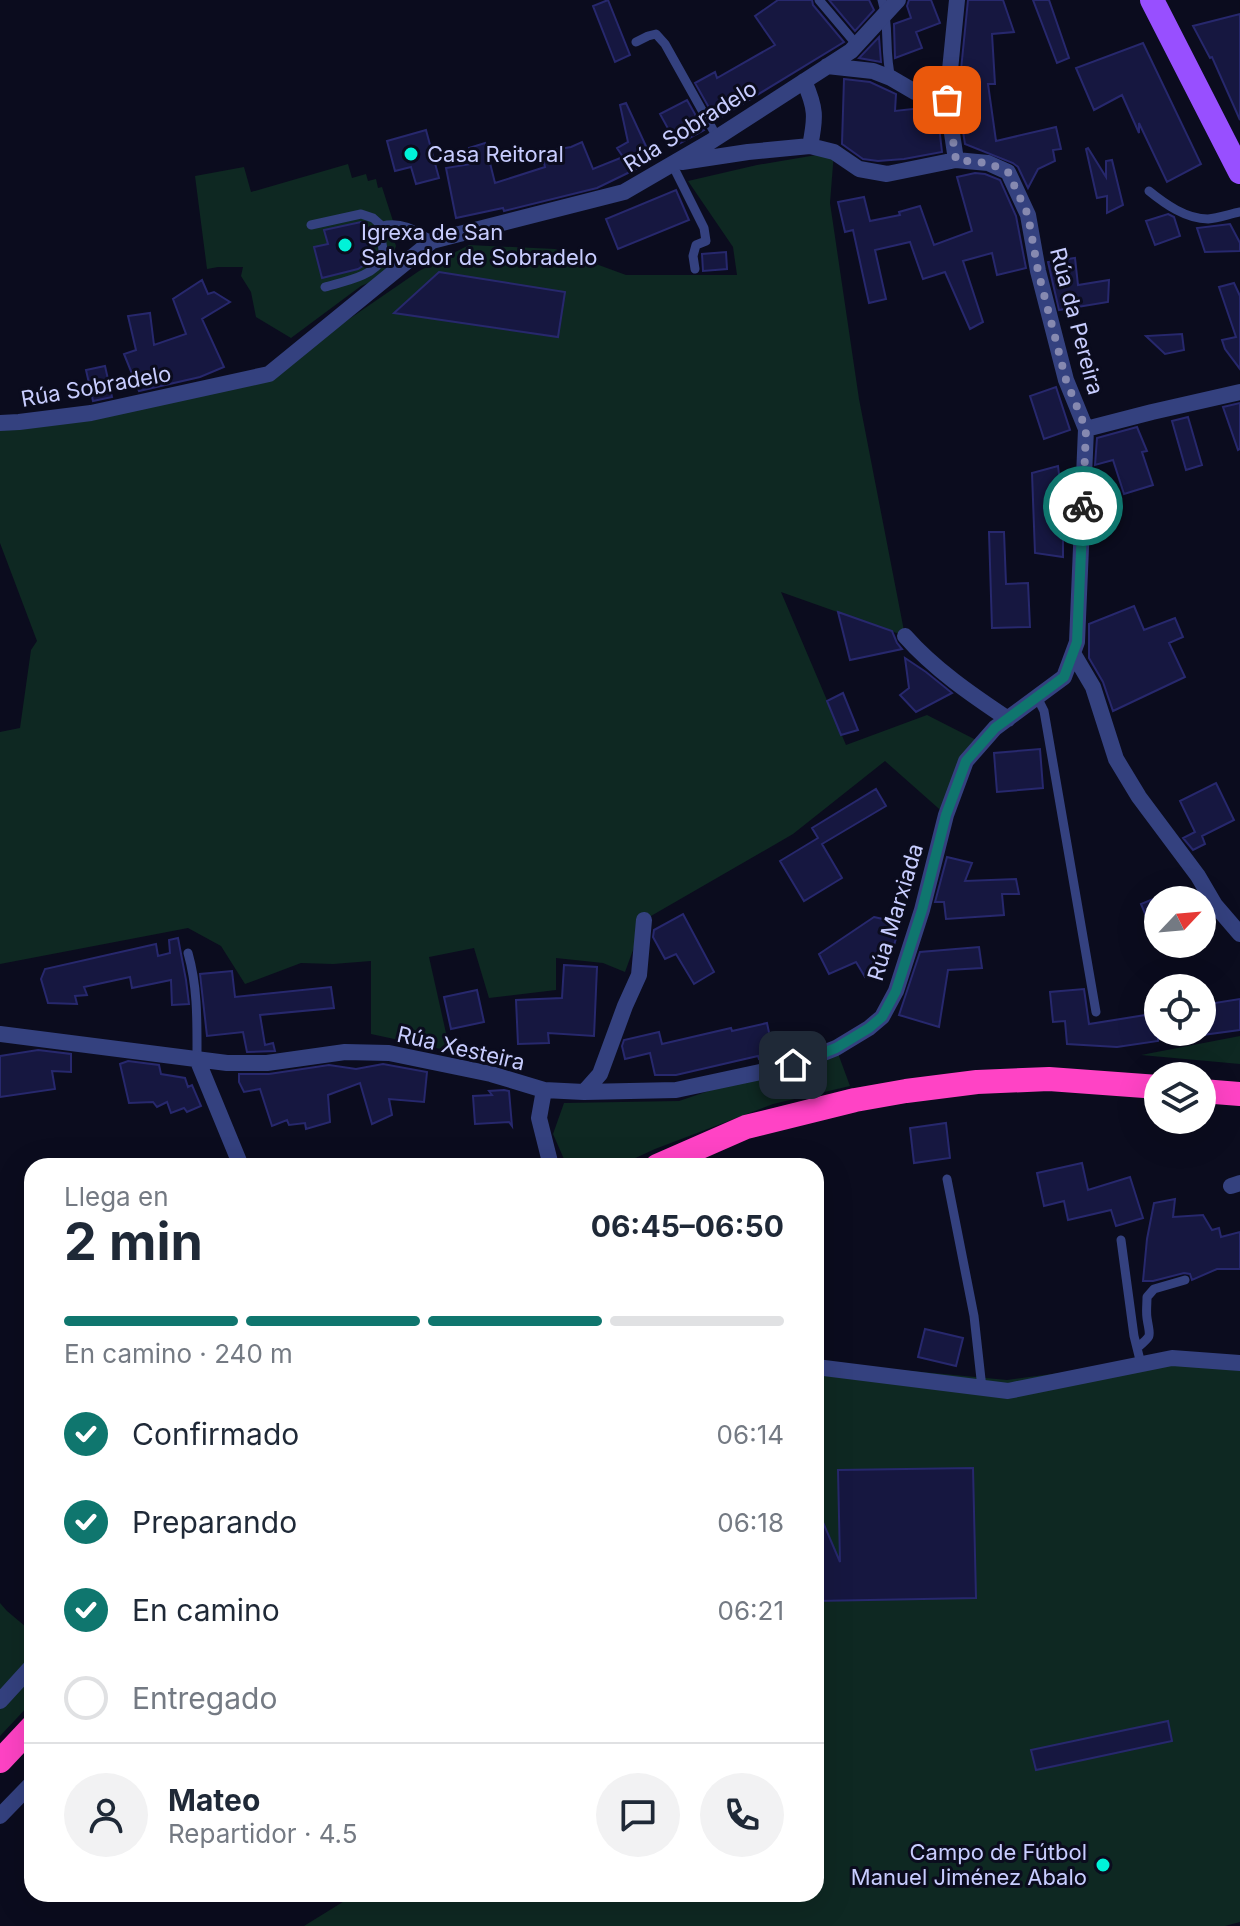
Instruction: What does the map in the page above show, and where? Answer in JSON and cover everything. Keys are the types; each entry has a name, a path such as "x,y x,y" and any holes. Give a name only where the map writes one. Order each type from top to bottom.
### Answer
{"highway":[{"path":"675,1158 746,1127 855,1100 906,1091 977,1082 1049,1079 1144,1086"},
{"path":"1216,1092 1240,1094"},
{"path":"0,1761 24,1736"}],"main road":[{"path":"1152,0 1237,161"}],"street":[{"name":"Rúa Sobradelo","path":"0,423 91,413 269,374 432,241 624,192 851,51 884,7 898,0"},
{"path":"956,160 947,100 957,0"},
{"path":"827,66 873,71 915,92 947,100"},
{"path":"804,81 813,101 815,121 810,146"},
{"name":"Rúa da Pereira","path":"672,164 810,146 834,152 859,169 887,174 956,160 988,163 1008,172 1028,215 1038,271 1066,380 1086,429 1240,392"},
{"name":"Rúa Marxiada","path":"584,1092 676,1090 793,1065 836,1048 882,1017 896,991 922,910 946,815 966,761 995,728 1064,677 1077,642 1086,429"},
{"path":"905,636 967,691 1008,719"},
{"path":"1073,653 1093,687 1116,759 1215,905 1240,934"},
{"path":"584,1092 600,1074 639,975 644,920"},
{"name":"Rúa Xesteira","path":"0,1034 227,1063 267,1063 345,1052 389,1053 491,1074 544,1090 584,1092"},
{"path":"197,1059 238,1158"},
{"path":"544,1090 539,1118 548,1158"},
{"path":"824,1368 1008,1391 1139,1356 1240,1363"},
{"path":"0,1701 24,1675"},
{"path":"0,1816 24,1791"}],"lane":[{"path":"819,0 857,45"},
{"path":"884,7 891,78"},
{"path":"636,42 656,34 665,44 717,137"},
{"path":"672,164 704,228 706,241 696,245 693,256 695,269"},
{"path":"1149,191 1190,216 1208,219 1240,212"},
{"path":"311,225 361,214 373,218 382,226"},
{"path":"382,226 401,225 432,241"},
{"path":"325,287 366,274 378,265 383,252 379,235 382,226"},
{"path":"1037,697 1044,711 1096,1012"},
{"path":"188,953 197,1004 197,1059"},
{"path":"947,1179 974,1316 982,1388"},
{"path":"1121,1240 1139,1356"},
{"path":"1139,1356 1151,1331 1146,1317 1147,1297 1154,1289 1185,1280"}],"green space":[{"path":"834,152 830,203 859,399 905,636 781,592 846,745 927,715 982,743 946,815 885,761 793,834 644,920 625,972 603,963 556,958 556,990 489,998 474,948 429,957 450,1051 371,1034 371,961 301,963 245,984 221,946 188,928 0,964 0,732 20,728 31,650 37,641 0,543 0,422 269,374 419,271 469,245 555,249 626,275 737,275 733,247 688,181"},
{"path":"348,164 352,178 366,174 368,181 376,179 378,188 382,187 393,221 391,231 396,246 385,276 361,286 291,338 256,317 251,292 241,276 243,267 207,269 195,176 244,167 251,192"},
{"path":"1240,1036 1240,1064 1141,1055 1188,1046 1216,1046 1216,1041"},
{"path":"836,1048 850,1086 773,1104 635,1158 564,1158 553,1134 564,1103 679,1101"},
{"path":"1172,1358 1240,1371 1240,1922 1225,1926 304,1926 343,1902 824,1902 824,1363 1007,1380"},
{"path":"0,1603 24,1625 24,1710 0,1736"}],"building":[{"path":"608,0 630,55 615,62 593,6"},
{"path":"778,0 812,0 844,42 716,120 695,83 715,72 717,78 775,45 755,16"},
{"path":"829,0 869,0 874,10 855,31"},
{"path":"909,0 931,0 940,23 916,32 922,48 895,58 894,24 911,18 907,6"},
{"path":"968,0 1003,0 1014,32 992,34 995,84 988,84 996,141 1056,127 1061,149 1053,150 1055,161 1038,169 1028,188 1013,163 965,144 958,100"},
{"path":"1033,0 1049,0 1069,58 1057,63"},
{"path":"1240,14 1240,120 1212,57 1193,26"},
{"path":"879,37 881,62 859,58"},
{"path":"1143,43 1201,164 1167,182 1122,95 1094,110 1076,68"},
{"path":"844,79 870,82 896,94 895,111 937,109 942,152 878,161 863,159 842,144"},
{"path":"687,100 704,130 677,145 660,114"},
{"path":"626,103 652,159 597,188 504,211 503,208 456,218 446,168 471,164 469,148 485,143 495,183 545,167 541,152 582,142 593,169 623,157 617,148 628,142 620,105"},
{"name":"Casa Reitoral","path":"426,130 439,178 416,184 411,167 395,171 387,141"},
{"path":"1088,148 1106,177 1106,161 1112,160 1123,205 1107,213 1107,196 1097,198"},
{"path":"975,173 1000,180 1016,216 1026,268 997,275 992,253 963,261 983,322 970,329 945,272 923,279 910,242 875,250 886,299 869,303 853,230 845,232 838,202 864,197 870,221 900,215 899,212 920,206 934,245 972,231 957,177"},
{"path":"676,190 689,220 618,249 606,219"},
{"path":"1168,214 1174,217 1180,236 1155,245 1146,221"},
{"name":"Igrexa de San Salvador de Sobradelo","path":"364,223 372,260 358,269 322,278 314,247 328,244 324,230"},
{"path":"1230,224 1240,243 1240,251 1205,252 1197,228"},
{"path":"726,252 727,269 703,271 702,254"},
{"path":"1075,258 1078,285 1109,280 1108,302 1059,310 1048,262"},
{"path":"439,272 565,292 558,337 394,313"},
{"path":"202,280 208,294 214,292 230,302 202,319 224,367 200,377 139,391 124,354 136,350 128,316 150,313 154,345 186,334 173,299"},
{"path":"1234,283 1240,296 1240,369 1222,340 1236,337 1219,287"},
{"path":"1182,334 1184,350 1165,354 1146,336"},
{"path":"105,366 112,397 93,401 86,370"},
{"path":"1056,387 1070,430 1044,439 1030,396"},
{"path":"1240,403 1240,449 1238,450 1223,407"},
{"path":"1188,417 1202,465 1186,470 1172,421"},
{"path":"1137,427 1147,451 1142,452 1153,485 1124,494 1113,460 1095,465 1097,438"},
{"path":"1058,466 1060,482 1073,481 1070,540 1063,539 1063,557 1035,553 1032,473"},
{"path":"989,532 1004,532 1006,584 1028,583 1030,627 992,628"},
{"path":"1134,606 1144,630 1175,618 1183,637 1169,643 1185,677 1113,711 1103,682 1089,658 1089,624"},
{"path":"838,612 892,631 902,649 850,660"},
{"path":"905,658 952,693 916,712 900,695 909,688"},
{"path":"843,693 858,730 841,735 827,701"},
{"path":"1040,749 1043,788 997,792 994,753"},
{"path":"1216,783 1234,820 1202,836 1205,844 1193,850 1183,838 1195,832 1180,801"},
{"path":"876,789 886,806 822,844 842,878 804,901 780,861 818,838 812,828"},
{"path":"947,857 972,863 965,881 1016,879 1019,894 1002,894 1004,915 946,919 944,902 935,902"},
{"path":"683,914 714,972 694,984 676,954 665,959 653,937 654,930"},
{"path":"874,917 887,920 897,935 888,966 865,977 856,962 829,974 819,954"},
{"path":"178,938 189,1004 172,1005 171,980 132,988 130,977 84,987 87,995 75,996 77,1004 48,1003 41,979 45,969 156,944 158,956 170,953 169,940"},
{"path":"979,947 982,968 948,970 939,1027 899,1015 920,952"},
{"path":"564,965 597,967 594,1036 548,1033 549,1043 518,1044 516,1000 562,998"},
{"path":"232,971 235,997 331,987 334,1008 260,1015 265,1045 273,1043 275,1051 247,1052 243,1032 207,1036 200,974"},
{"path":"1084,989 1089,1024 1144,1015 1144,1043 1117,1047 1067,1044 1065,1021 1053,1022 1050,992"},
{"path":"477,990 484,1022 451,1029 444,997"},
{"path":"1240,999 1240,1030 1216,1033 1216,1003"},
{"path":"767,1023 774,1056 759,1059 758,1056 676,1075 655,1075 650,1053 625,1059 622,1046 624,1040 659,1032 662,1044"},
{"path":"38,1050 71,1054 71,1072 52,1071 55,1089 0,1097 0,1056"},
{"path":"128,1061 159,1065 161,1074 185,1078 188,1087 192,1085 201,1106 187,1112 184,1108 171,1113 167,1102 157,1107 153,1102 129,1103 120,1064"},
{"path":"383,1064 427,1072 424,1102 389,1099 392,1115 372,1124 360,1083 328,1095 330,1122 306,1129 305,1123 289,1125 287,1120 272,1126 260,1089 244,1092 239,1082 239,1074 269,1074 329,1065 356,1069"},
{"path":"489,1091 509,1091 512,1126 509,1122 475,1124 473,1096 492,1095"},
{"path":"946,1123 950,1158 914,1163 910,1128"},
{"path":"1082,1163 1088,1190 1130,1177 1143,1218 1116,1226 1111,1210 1068,1220 1064,1201 1044,1206 1037,1173"},
{"path":"1175,1199 1173,1217 1203,1215 1212,1230 1219,1228 1221,1237 1240,1232 1240,1269 1217,1269 1192,1280 1190,1274 1184,1273 1143,1281 1154,1203"},
{"path":"925,1329 963,1338 956,1366 918,1357"},
{"path":"973,1468 976,1598 824,1601 824,1525 840,1562 838,1470"},
{"path":"1168,1721 1172,1741 1036,1770 1031,1750"}],"way so far":[{"path":"947,100 956,160 988,163 1008,172 1028,215 1038,271 1066,380 1086,429 1083,506"}],"place":[{"name":"Casa Reitoral","path":"411,154"},
{"name":"Igrexa de San Salvador de Sobradelo","path":"345,245"},
{"name":"Campo de Fútbol Manuel Jiménez Abalo","path":"1103,1865"}],"route":[{"path":"793,1065 836,1048 882,1017 896,991 922,910 946,815 966,761 995,728 1064,677 1077,642 1083,506"}]}
